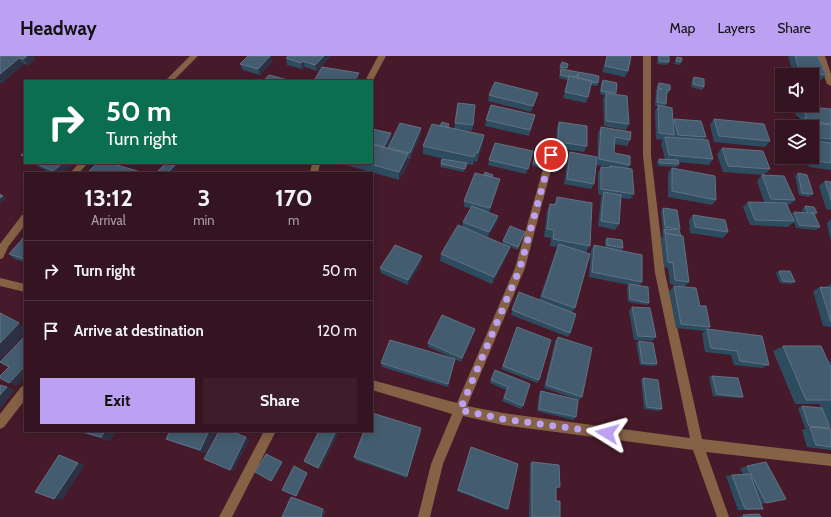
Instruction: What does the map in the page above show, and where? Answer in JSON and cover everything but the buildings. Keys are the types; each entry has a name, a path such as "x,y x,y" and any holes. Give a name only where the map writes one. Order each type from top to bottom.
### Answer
{"street":[{"path":"170,80 194,56"},
{"path":"370,80 382,56"},
{"path":"647,56 646,155 660,273 697,444 723,517"},
{"path":"821,56 831,84"},
{"path":"424,517 438,464 520,268 551,155"},
{"path":"75,172 83,164"},
{"path":"0,255 4,245 24,219"},
{"path":"0,282 24,288"},
{"path":"373,385 460,410 503,419 831,460"},
{"path":"0,423 24,392"},
{"path":"225,517 269,432"}],"route":[{"path":"551,155 520,268 460,410 503,419 607,433"}]}
